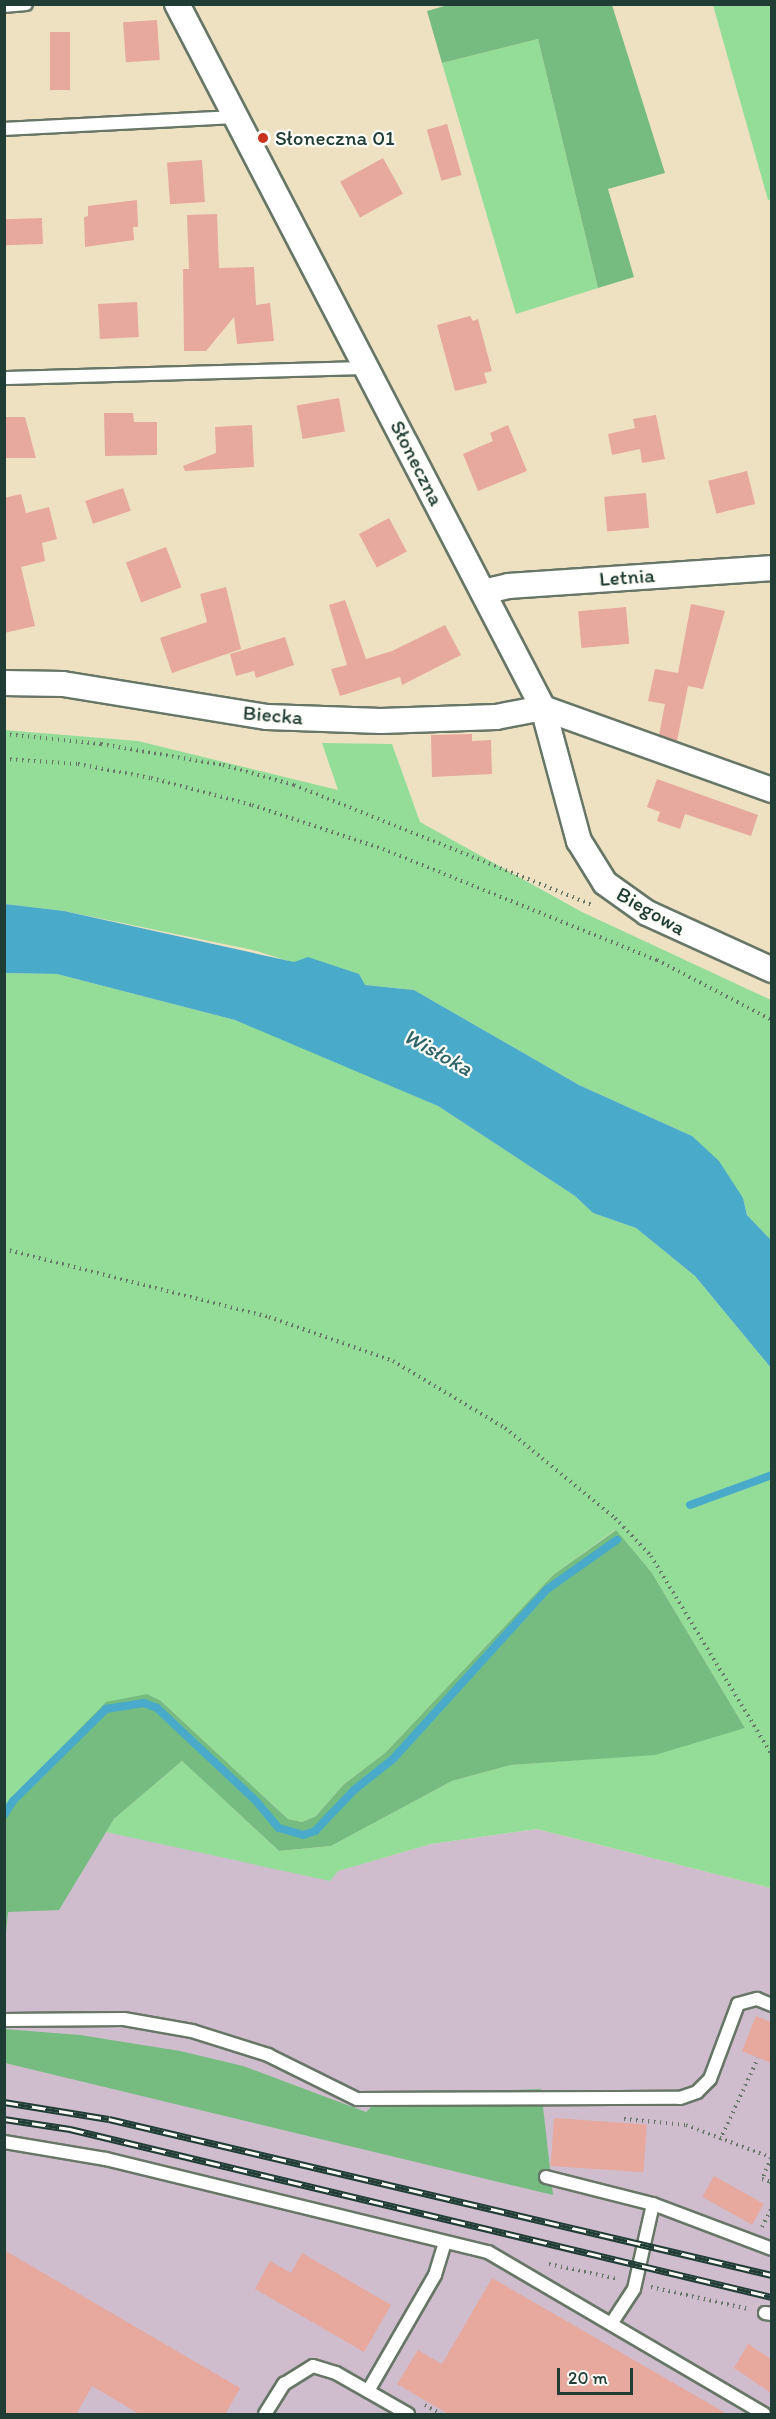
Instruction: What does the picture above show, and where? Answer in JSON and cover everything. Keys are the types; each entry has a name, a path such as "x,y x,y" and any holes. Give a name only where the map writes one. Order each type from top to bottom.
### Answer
{"street":[{"name":"Słoneczna","path":"177,4 543,708"},
{"name":"Letnia","path":"483,592 509,586 771,568"},
{"name":"Biecka","path":"4,683 63,684 267,717 381,721 496,717 543,708"},
{"path":"543,708 771,790"},
{"name":"Biegowa","path":"543,708 579,841 605,883 619,896 647,913 771,970"}],"lane":[{"path":"4,6 26,4"},
{"path":"4,129 234,117"},
{"path":"4,378 368,368"},
{"path":"4,2020 124,2019 192,2031 268,2055 357,2099 680,2098 696,2092 710,2079 738,2004 757,1999 771,2005"},
{"path":"4,2142 106,2158 488,2252 764,2415"},
{"path":"546,2177 653,2204 771,2249"},
{"path":"611,2324 634,2289 653,2204"},
{"path":"368,2391 435,2275 445,2241"},
{"path":"265,2415 284,2384 313,2366 336,2373 408,2415"}],"path":[{"path":"4,734 157,753 223,765 294,785 597,906"},
{"path":"4,759 78,764 151,778 252,805 383,849 636,950 720,990 771,1020"},
{"path":"4,1249 269,1317 393,1361 505,1428 615,1518 651,1556 771,1755"},
{"path":"720,2140 758,2058"},
{"path":"624,2119 686,2125 771,2158 762,2179 771,2182 771,2187"},
{"path":"414,2399 441,2415"}],"shaded area":[{"path":"66,1820 106,1832 337,1871 431,1844 537,1829 771,1888 771,2414 5,2414 5,1888"}],"green space":[{"path":"448,5 612,5 665,173 608,189 634,277 598,288 538,39 442,63 427,11"},
{"path":"713,5 771,5 772,199 768,200"},
{"path":"538,39 598,288 516,314 442,63"},
{"path":"4,730 138,741 338,790 322,743 392,744 420,822 582,912 771,1000 771,1240 747,1215 743,1198 692,1136 579,1085 414,990 365,985 253,950 64,911 5,904"},
{"path":"5,973 57,974 235,1020 301,1046 438,1106 575,1196 593,1213 636,1228 695,1276 771,1368 771,1888 537,1829 431,1844 338,1871 330,1881 106,1832 114,1819 182,1761 279,1851 331,1846 452,1781 511,1765 591,1759 745,1728 652,1573 615,1530 553,1575 386,1752 343,1785 316,1816 302,1822 288,1819 161,1701 5,1806"},
{"path":"616,1530 652,1573 745,1728 655,1755 511,1765 452,1781 331,1846 279,1851 182,1761 114,1819 59,1910 8,1912 5,1945 5,1806 106,1702 147,1694 161,1701 288,1819 302,1822 316,1816 343,1785 386,1752 553,1575"},
{"path":"4,2029 80,2035 180,2051 243,2066 366,2112 384,2095 541,2089 553,2195 5,2063"}],"water":[{"name":"Wisłoka","path":"5,904 64,911 294,962 308,957 359,974 365,985 414,990 579,1085 692,1136 719,1161 743,1198 747,1215 771,1240 771,1368 695,1276 636,1228 593,1213 575,1196 438,1106 235,1020 57,974 5,973"}],"building":[{"path":"157,20 160,60 126,62 123,22"},
{"path":"50,32 70,32 70,90 50,90"},
{"path":"447,124 462,175 441,181 427,130"},
{"path":"383,158 403,194 360,218 340,182"},
{"path":"202,160 205,202 170,204 167,162"},
{"path":"137,200 138,227 133,227 134,240 85,247 84,217 88,216 88,206"},
{"path":"217,214 219,268 254,267 256,305 270,303 274,341 237,344 234,317 206,351 184,351 183,269 189,269 187,215"},
{"path":"42,218 43,244 5,245 4,219"},
{"path":"137,302 139,337 100,339 98,304"},
{"path":"470,316 473,321 478,319 492,371 484,373 487,383 455,391 437,325"},
{"path":"339,398 345,431 303,439 297,405"},
{"path":"104,413 133,413 134,422 157,422 157,455 105,456"},
{"path":"656,415 665,459 642,463 640,449 612,455 608,434 635,428 633,419"},
{"path":"4,417 25,417 36,458 4,458"},
{"path":"252,425 254,467 185,471 183,466 216,453 215,427"},
{"path":"508,425 527,471 478,491 463,454 493,441 490,433"},
{"path":"747,471 755,504 716,514 708,481"},
{"path":"123,488 131,511 93,524 85,501"},
{"path":"646,493 649,528 607,532 604,497"},
{"path":"21,494 26,513 49,507 57,539 42,543 45,561 21,567 35,626 4,633 4,498"},
{"path":"389,518 407,552 377,568 359,534"},
{"path":"166,547 181,587 141,603 126,562"},
{"path":"226,587 241,649 172,673 160,638 207,622 200,594"},
{"path":"345,600 366,659 392,651 445,625 461,655 402,685 400,677 340,696 331,669 347,665 329,605"},
{"path":"691,604 725,611 703,689 688,686 677,741 659,735 665,704 648,701 655,669 678,673"},
{"path":"626,607 629,644 581,648 578,611"},
{"path":"285,637 294,665 256,678 254,671 236,676 230,654"},
{"path":"472,734 472,741 491,740 492,774 432,777 431,735"},
{"path":"657,779 758,815 751,836 685,814 680,829 657,821 660,812 647,807"},
{"path":"756,2016 771,2022 771,2063 742,2051"},
{"path":"554,2118 647,2124 643,2172 551,2166"},
{"path":"714,2176 764,2204 752,2225 702,2197"},
{"path":"4,2250 240,2388 225,2415 141,2415 92,2386 76,2415 4,2415"},
{"path":"302,2253 391,2305 364,2352 255,2289 270,2261 291,2273"},
{"path":"492,2278 729,2415 450,2415 397,2384 418,2350 442,2364"},
{"path":"748,2344 771,2359 771,2393 734,2368"}],"waterway":[{"path":"690,1505 772,1475"},
{"path":"4,1815 13,1801 106,1709 144,1703 157,1708 256,1801 279,1828 303,1835 315,1831 354,1790 393,1759 546,1590 617,1540"}],"railway":[{"path":"4,2102 109,2119 772,2275"},
{"path":"4,2119 70,2129 772,2297"}],"place":[{"name":"Słoneczna 01","path":"263,138"}]}
